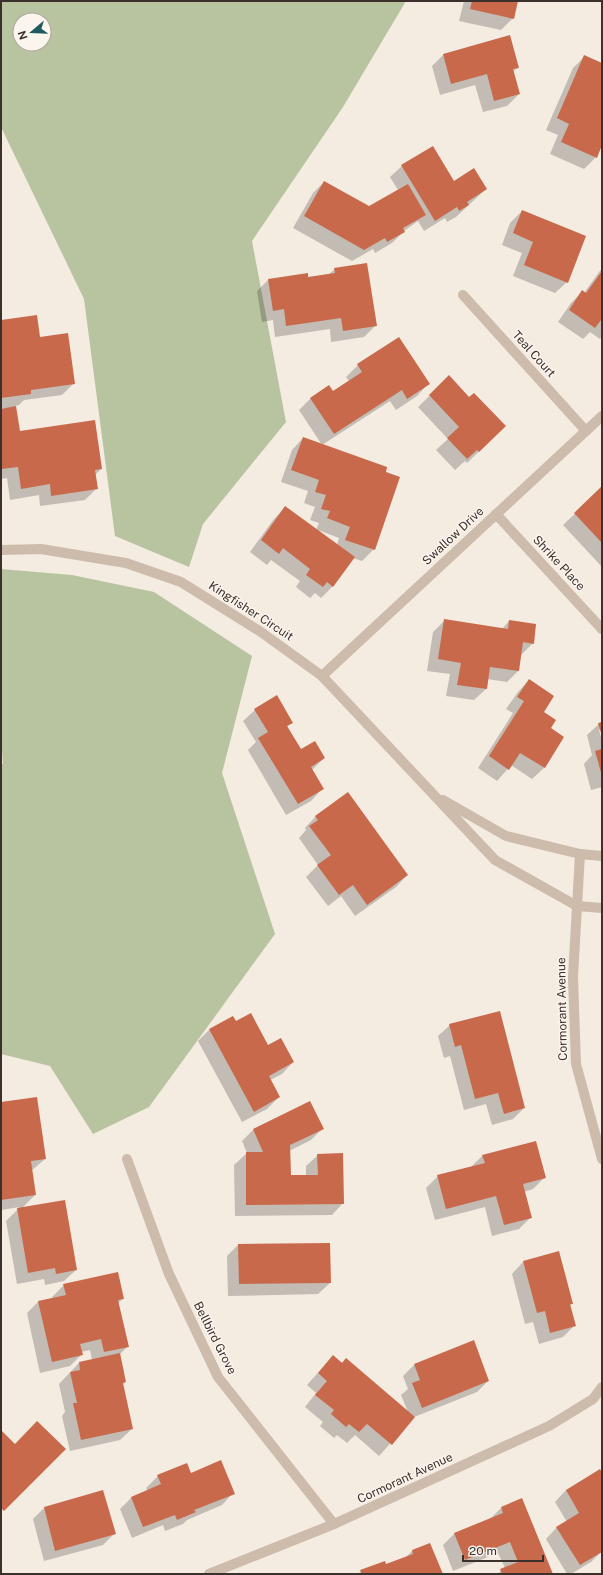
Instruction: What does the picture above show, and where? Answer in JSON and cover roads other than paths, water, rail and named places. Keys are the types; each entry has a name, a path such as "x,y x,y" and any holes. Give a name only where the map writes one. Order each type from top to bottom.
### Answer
{"street":[{"name":"Teal Court","path":"462,295 586,431"},
{"name":"Swallow Drive","path":"322,676 602,416"},
{"name":"Shrike Place","path":"496,514 602,629"},
{"name":"Kingfisher Circuit","path":"1,550 41,549 126,563 181,582 261,632 322,676 495,860 577,906 602,908"},
{"name":"Kingfisher Circuit","path":"434,795 506,836 580,854 602,856"},
{"name":"Cormorant Avenue","path":"580,854 573,977 576,1064 602,1159"},
{"name":"Bellbird Grove","path":"127,1159 169,1274 218,1377 334,1524"},
{"name":"Cormorant Avenue","path":"209,1574 334,1524 549,1426 593,1399 602,1387"}]}
